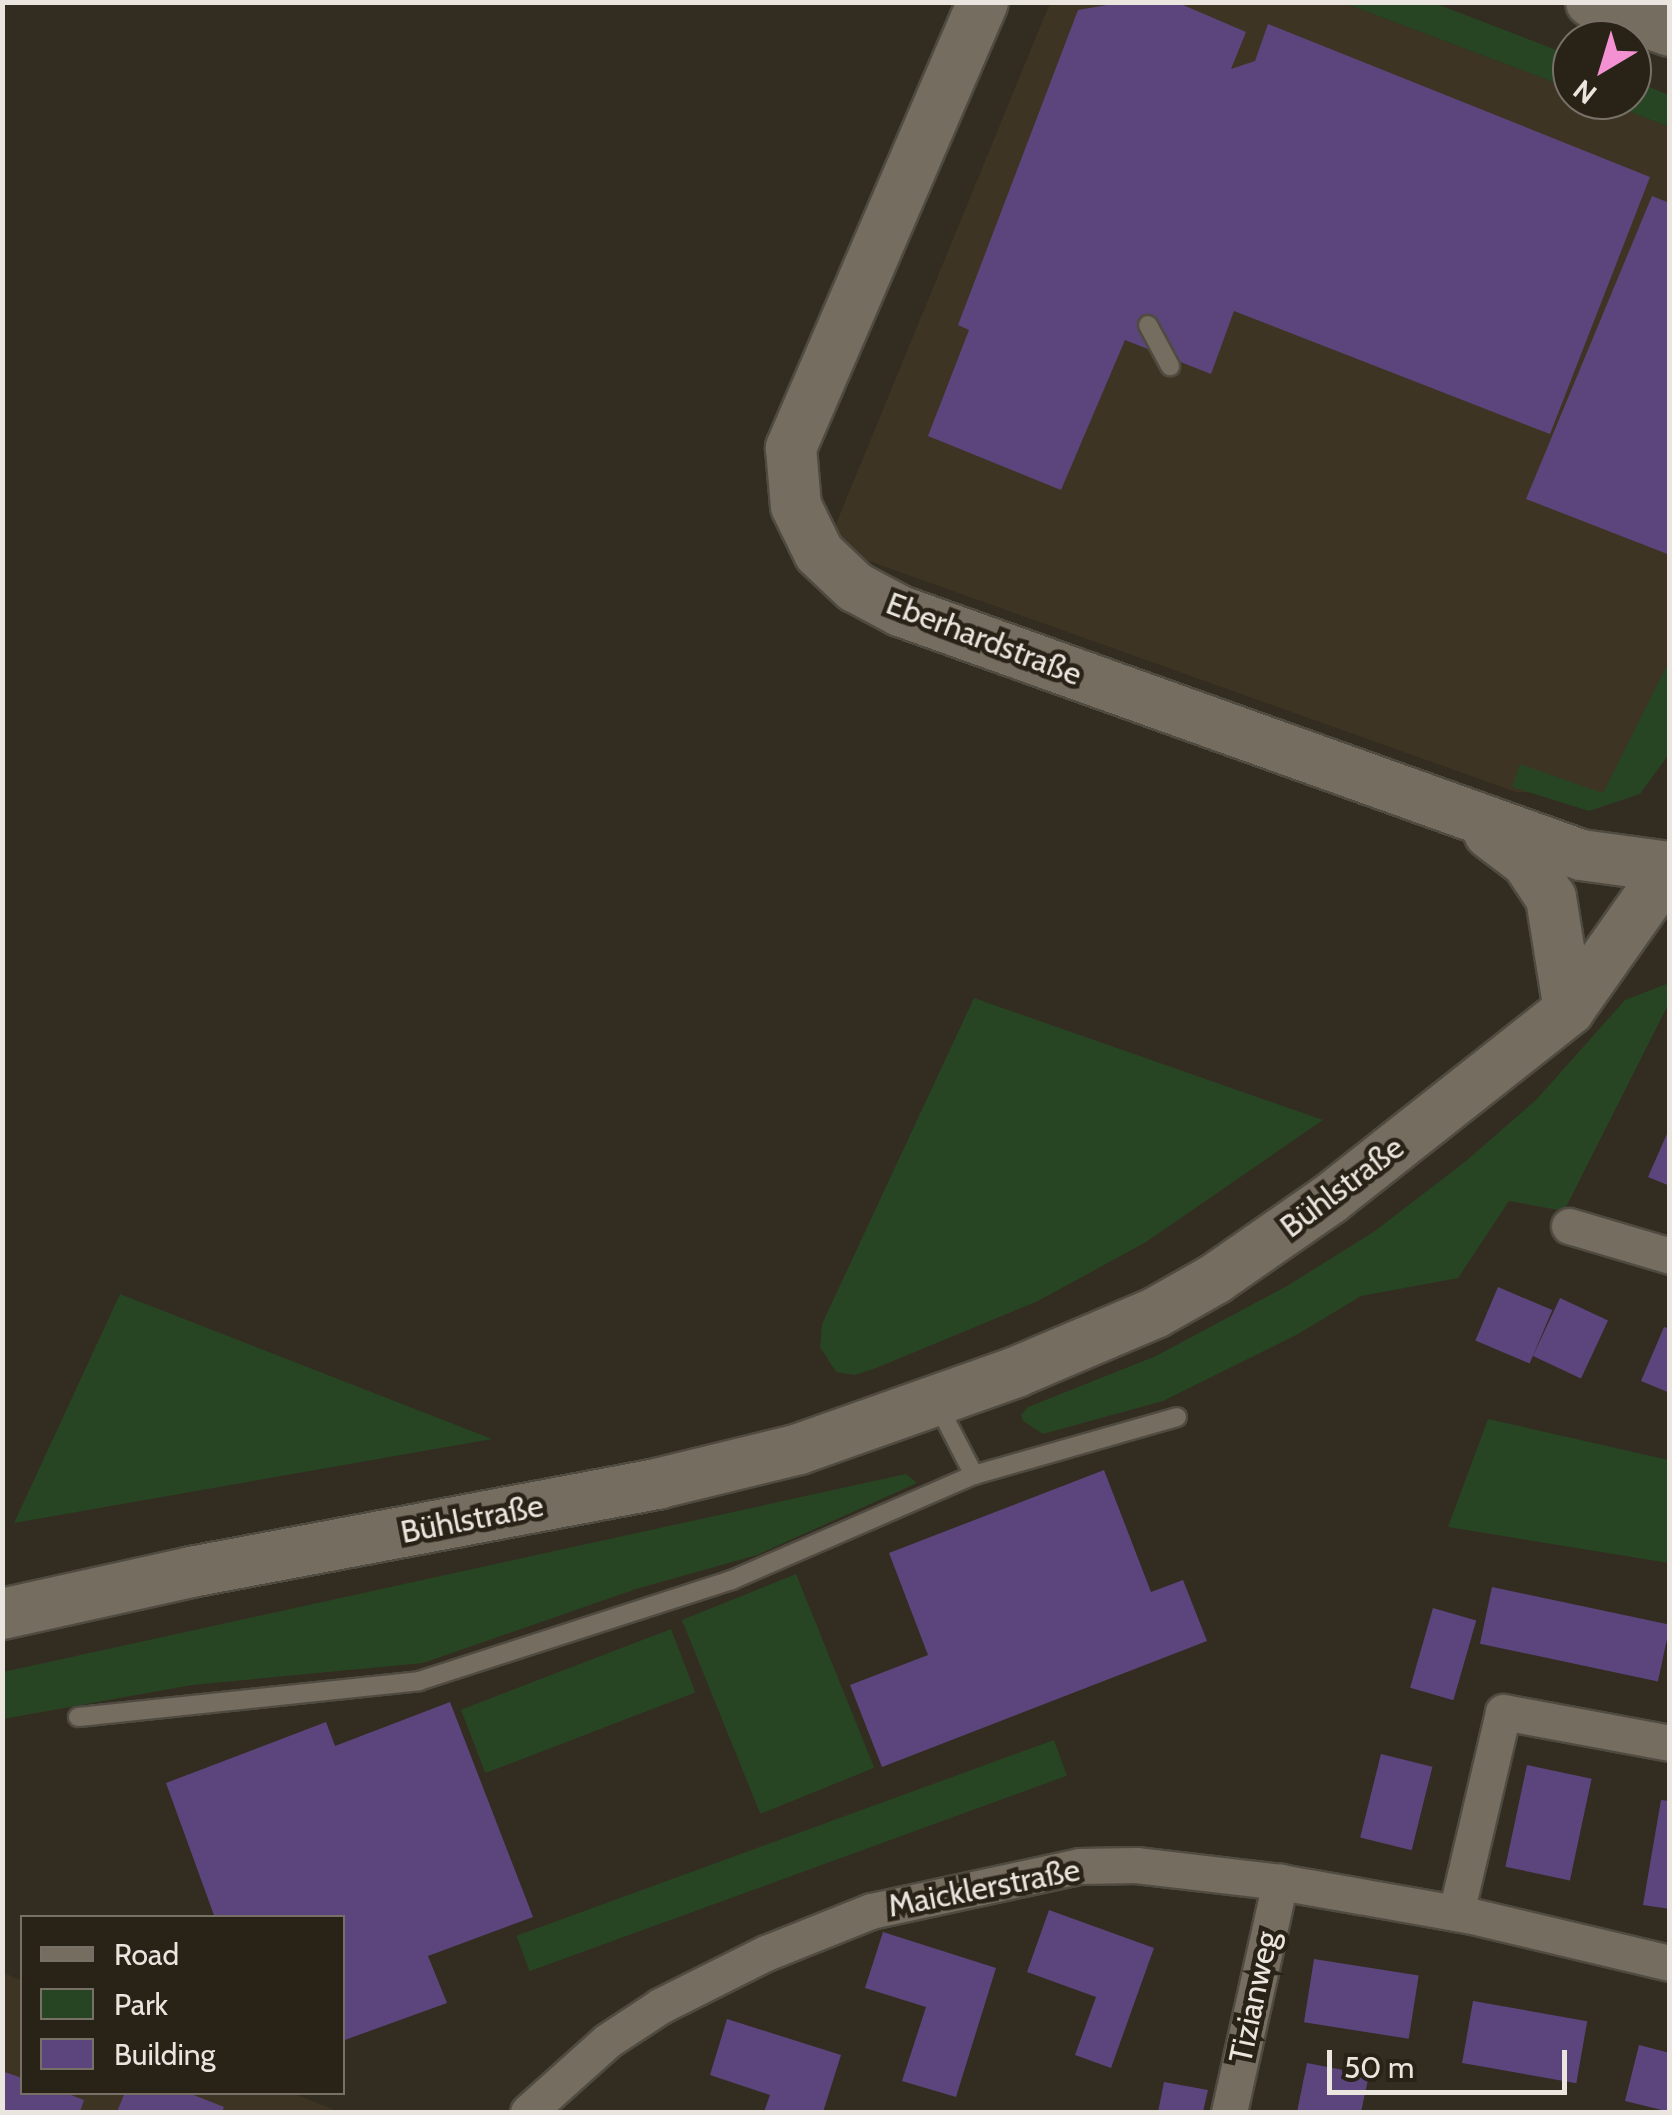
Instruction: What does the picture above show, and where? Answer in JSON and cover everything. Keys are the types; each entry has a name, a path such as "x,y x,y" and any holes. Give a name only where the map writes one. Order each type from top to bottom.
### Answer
{"main road":[{"name":"Eberhardstraße","path":"982,2 791,448 796,506 819,553 854,588 900,611 1581,855 1669,867"},
{"path":"1590,2 1670,31"},
{"path":"1465,815 1527,862 1551,898 1569,1010"},
{"name":"Bühlstraße","path":"2,1614 191,1572 660,1482 799,1449 1016,1372 1120,1328 1216,1279 1330,1199 1569,1010 1669,867"}],"street":[{"path":"1569,1226 1670,1256"},
{"path":"1456,1914 1503,1712 1670,1744"},
{"name":"Maicklerstraße","path":"528,2112 607,2042 660,2006 766,1953 871,1912 1079,1866 1136,1865 1280,1882 1456,1914 1670,1963"},
{"name":"Tizianweg","path":"1229,2112 1280,1882"}],"lane":[{"path":"1148,326 1170,366"},
{"path":"936,1400 974,1476"},
{"path":"78,1717 419,1682 732,1580 974,1476 1176,1417"}],"shaded area":[{"path":"1050,3 1344,3 1552,81 1552,120 1651,120 1669,127 1669,661 1603,793 1516,792 827,546"},
{"path":"2,1972 20,1980 20,2095 297,2095 340,2112 3,2112"}],"green space":[{"path":"1344,3 1434,3 1552,48 1552,81"},
{"path":"1652,88 1669,95 1669,127 1651,120"},
{"path":"1669,661 1669,754 1640,794 1589,811 1512,787 1520,764 1603,793"},
{"path":"1669,983 1669,1003 1564,1211 1509,1201 1458,1278 1361,1296 1298,1334 1163,1401 1043,1434 1023,1421 1021,1415 1028,1407 1156,1356 1287,1286 1375,1231 1466,1161 1536,1100 1625,1000"},
{"path":"974,998 1323,1120 1146,1242 1038,1301 876,1368 855,1375 836,1372 820,1347 822,1324"},
{"path":"120,1294 492,1439 14,1523"},
{"path":"1488,1419 1669,1460 1669,1563 1448,1527"},
{"path":"906,1474 917,1483 757,1555 636,1589 423,1663 192,1685 3,1719 3,1672"},
{"path":"796,1574 874,1768 760,1814 682,1620"},
{"path":"671,1629 695,1692 485,1773 461,1710"},
{"path":"1054,1740 1067,1776 529,1971 516,1936"}],"building":[{"path":"1124,2 1176,2 1246,32 1231,69 1255,61 1268,24 1650,177 1550,434 1234,311 1211,374 1125,340 1061,490 928,436 969,330 958,325 1078,10"},
{"path":"1652,196 1670,203 1670,555 1526,499"},
{"path":"1670,1127 1670,1186 1648,1177"},
{"path":"1498,1287 1552,1310 1530,1363 1475,1340"},
{"path":"1560,1298 1608,1320 1581,1378 1533,1356"},
{"path":"1664,1327 1670,1329 1670,1393 1641,1381"},
{"path":"1104,1470 1151,1592 1183,1580 1207,1641 882,1767 850,1685 928,1655 889,1553"},
{"path":"1492,1587 1670,1625 1658,1682 1480,1644"},
{"path":"1433,1608 1476,1620 1453,1700 1410,1688"},
{"path":"450,1702 533,1917 428,1956 447,2003 345,2040 345,1915 214,1915 166,1783 326,1722 335,1746"},
{"path":"1381,1754 1432,1767 1412,1850 1360,1837"},
{"path":"1527,1765 1592,1779 1570,1880 1505,1867"},
{"path":"1661,1800 1670,1801 1670,1909 1643,1905"},
{"path":"1049,1910 1154,1948 1111,2068 1075,2055 1096,1997 1027,1972"},
{"path":"883,1932 996,1968 956,2097 902,2081 926,2007 865,1988"},
{"path":"1314,1959 1419,1976 1409,2039 1304,2022"},
{"path":"1473,2001 1587,2021 1576,2083 1462,2063"},
{"path":"727,2019 841,2055 823,2112 764,2112 770,2095 710,2075"},
{"path":"1639,2045 1670,2053 1670,2112 1625,2101"},
{"path":"1307,2063 1369,2075 1361,2112 1297,2112"},
{"path":"2,2071 20,2077 20,2095 71,2095 84,2100 80,2112 2,2112"},
{"path":"1164,2082 1208,2090 1203,2112 1158,2112"},
{"path":"124,2095 194,2095 224,2107 222,2112 117,2112"}]}
